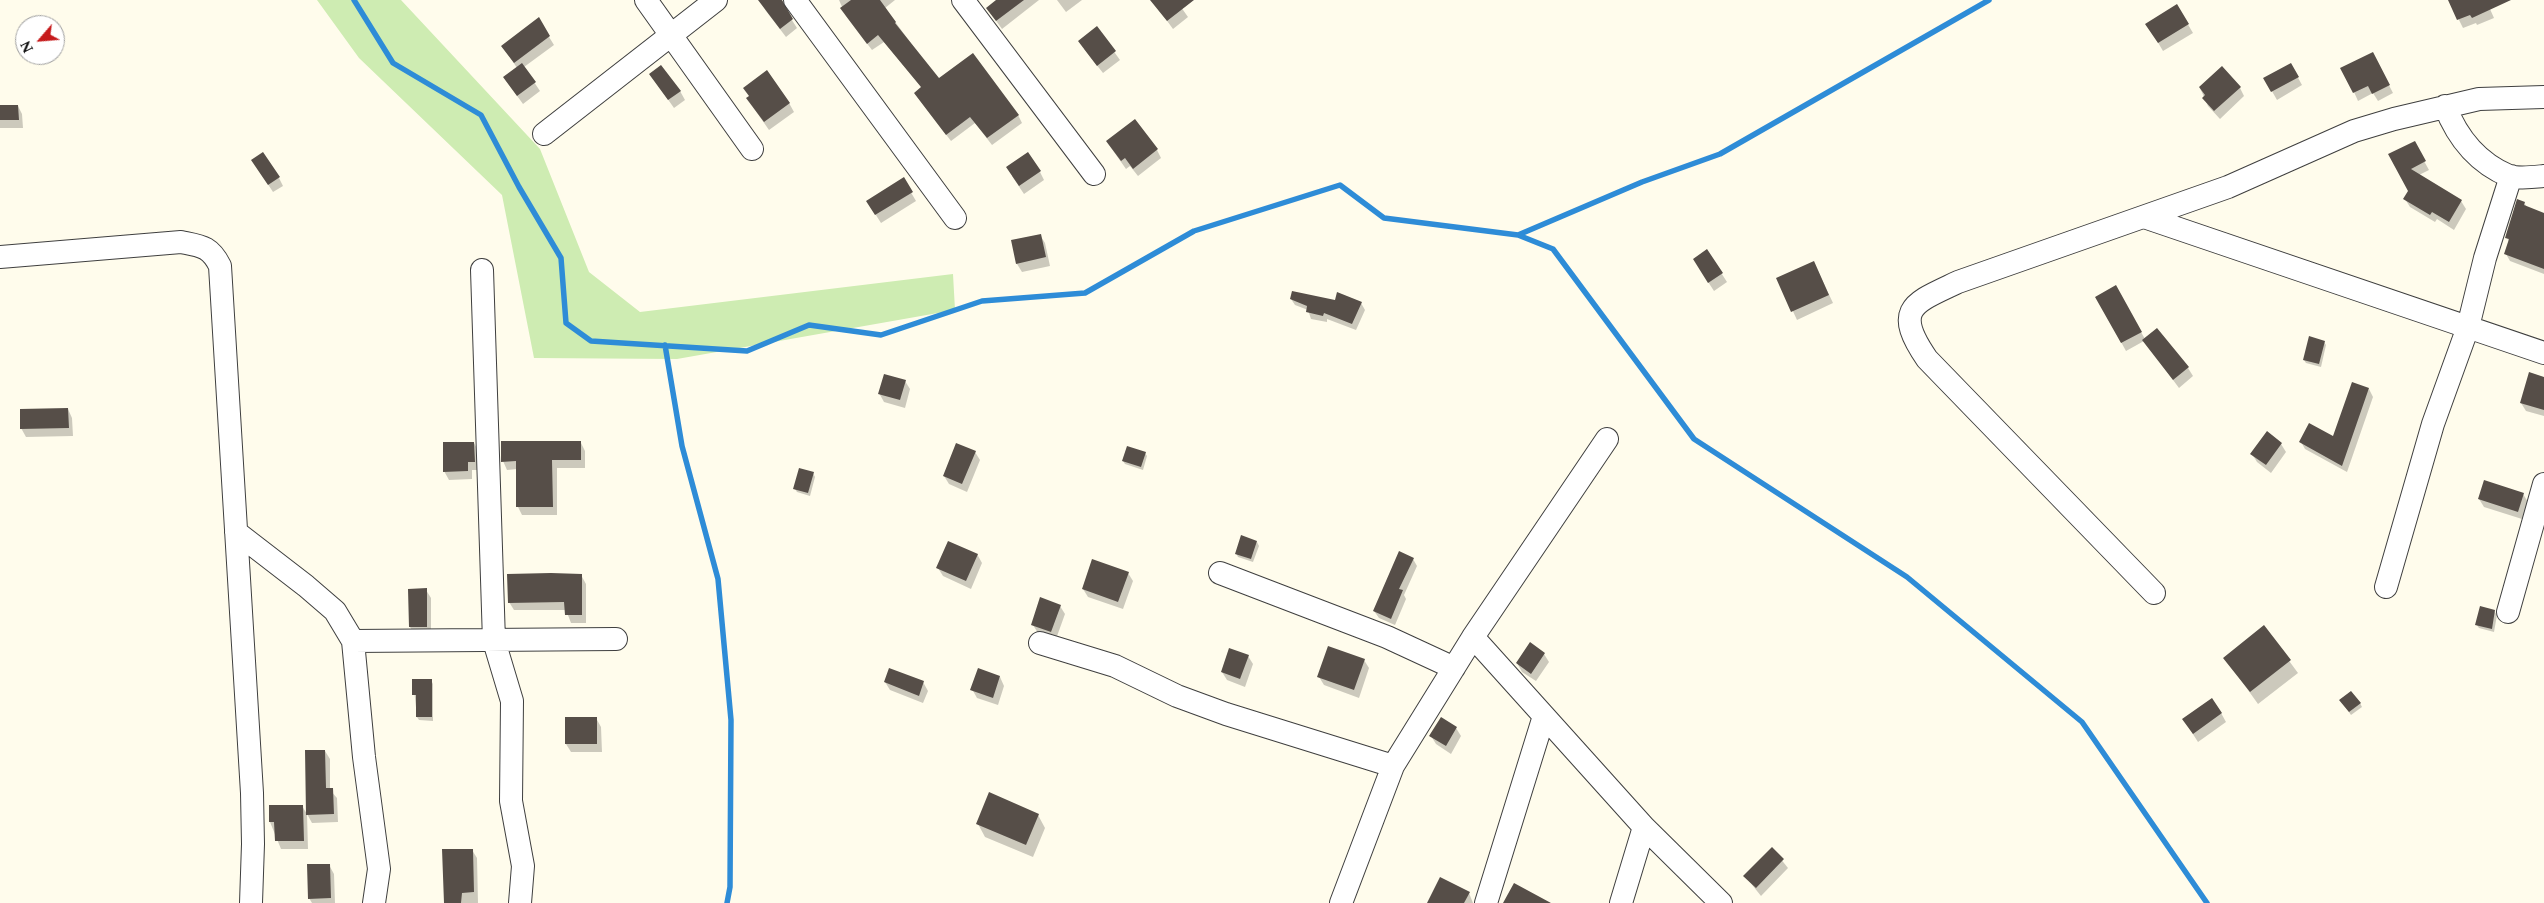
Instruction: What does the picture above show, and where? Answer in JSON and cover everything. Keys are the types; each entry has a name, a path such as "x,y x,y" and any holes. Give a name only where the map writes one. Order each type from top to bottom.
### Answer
{"street":[{"path":"646,0 752,149"},
{"path":"544,134 716,0"},
{"path":"795,0 955,218"},
{"path":"963,0 1094,174"},
{"path":"2154,593 1927,359 1915,341 1910,320 1912,308 1922,299 1958,282 2228,187 2354,131 2445,106 2479,99 2544,97"},
{"path":"2445,106 2453,127 2477,156 2510,176 2544,176"},
{"path":"2386,587 2433,424 2468,327 2485,258 2510,176"},
{"path":"2144,217 2544,353"},
{"path":"0,257 181,242 202,246 213,253 220,266 252,793 251,903"},
{"path":"482,270 494,641 512,701 511,801 520,838 523,866 520,903"},
{"path":"1341,903 1393,766 1473,637 1607,439"},
{"path":"2508,612 2544,484"},
{"path":"236,532 306,586 334,611 353,641 364,757 379,869 374,903"},
{"path":"1220,573 1387,638 1454,668"},
{"path":"1473,637 1644,827 1721,903"},
{"path":"353,641 616,639"},
{"path":"1040,643 1115,666 1177,696 1226,714 1393,766"},
{"path":"1486,903 1544,716"},
{"path":"1621,903 1644,827"}],"green space":[{"path":"317,0 401,0 540,149 589,272 640,312 953,274 955,310 677,359 534,358 502,195 359,58"}],"building":[{"path":"758,0 782,0 793,19 780,29"},
{"path":"851,0 880,0 895,23 939,78 973,53 1019,115 987,138 970,117 946,135 914,93 921,87 878,35 867,44 840,8"},
{"path":"996,0 1024,0 996,21 986,8"},
{"path":"1150,0 1194,0 1167,21"},
{"path":"2448,0 2511,0 2472,18 2470,15 2457,20"},
{"path":"2177,4 2189,24 2158,43 2145,24"},
{"path":"539,17 550,36 514,63 501,46"},
{"path":"1097,26 1116,51 1097,66 1078,41"},
{"path":"2373,52 2390,85 2372,94 2368,86 2353,93 2340,68"},
{"path":"522,63 536,82 517,96 503,77"},
{"path":"2291,63 2299,77 2271,92 2263,78"},
{"path":"661,65 681,91 668,100 649,74"},
{"path":"2222,66 2241,87 2214,111 2202,98 2205,95 2199,87"},
{"path":"767,70 790,103 764,122 746,98 749,96 743,88"},
{"path":"0,105 18,105 19,120 0,120"},
{"path":"1135,119 1158,149 1133,169 1125,158 1121,161 1106,141"},
{"path":"2415,141 2426,161 2411,169 2462,200 2449,222 2432,212 2430,215 2403,199 2408,191 2388,154"},
{"path":"263,152 280,177 268,185 251,160"},
{"path":"1028,152 1041,171 1019,186 1006,167"},
{"path":"904,177 913,192 875,215 866,201"},
{"path":"2517,199 2525,202 2524,205 2544,213 2544,269 2504,254 2509,239 2505,238"},
{"path":"1041,234 1046,257 1016,264 1011,240"},
{"path":"1707,249 1723,273 1708,283 1693,259"},
{"path":"1814,261 1829,295 1791,312 1776,278"},
{"path":"2116,285 2142,332 2121,343 2095,297"},
{"path":"1292,291 1335,300 1337,292 1362,302 1352,324 1324,313 1323,316 1306,312 1307,306 1290,299"},
{"path":"2157,328 2189,367 2173,380 2142,340"},
{"path":"2309,336 2325,341 2319,364 2303,360"},
{"path":"2529,372 2544,377 2544,410 2520,403"},
{"path":"884,374 906,380 900,400 878,394"},
{"path":"2352,382 2369,388 2342,466 2299,442 2309,423 2333,436"},
{"path":"68,408 69,428 20,429 20,409"},
{"path":"2267,431 2282,443 2266,465 2250,454"},
{"path":"501,441 581,441 581,460 552,460 553,507 516,507 516,461 501,462"},
{"path":"443,442 474,442 475,462 468,462 468,471 443,472"},
{"path":"956,443 976,451 962,484 943,476"},
{"path":"1127,446 1146,452 1141,467 1122,461"},
{"path":"799,468 814,472 808,493 793,489"},
{"path":"2484,480 2524,493 2518,512 2478,499"},
{"path":"1241,535 1257,541 1251,559 1235,554"},
{"path":"948,541 978,554 966,581 936,568"},
{"path":"1399,551 1414,558 1399,589 1403,590 1391,619 1373,611"},
{"path":"1092,559 1129,572 1118,602 1082,589"},
{"path":"507,574 582,574 582,615 565,615 564,602 508,603"},
{"path":"427,588 427,627 409,627 408,589"},
{"path":"1040,597 1061,605 1051,632 1031,625"},
{"path":"2480,606 2495,610 2492,629 2475,625"},
{"path":"2264,625 2291,660 2250,692 2223,658"},
{"path":"1530,642 1545,653 1531,674 1516,663"},
{"path":"1328,646 1365,659 1354,690 1317,677"},
{"path":"1229,648 1249,655 1240,679 1221,672"},
{"path":"889,668 924,681 919,696 884,682"},
{"path":"978,668 1000,676 993,698 970,690"},
{"path":"412,679 432,679 432,717 416,717 416,695 412,695"},
{"path":"2351,691 2361,703 2349,712 2339,700"},
{"path":"2212,698 2222,713 2193,734 2182,719"},
{"path":"565,717 597,717 597,744 565,744"},
{"path":"1441,717 1457,727 1446,746 1429,736"},
{"path":"305,750 325,750 326,788 333,788 334,814 306,815"},
{"path":"989,792 1039,814 1026,845 976,824"},
{"path":"269,805 303,805 304,841 275,841 274,822 269,822"},
{"path":"1772,847 1784,859 1756,888 1743,876"},
{"path":"442,849 473,849 474,892 462,893 461,903 444,903"},
{"path":"307,864 330,864 331,898 308,899"},
{"path":"1440,877 1470,892 1464,903 1427,903"},
{"path":"1514,883 1551,903 1503,903"}],"waterway":[{"path":"354,0 393,63 481,115 519,187 561,258 566,323 591,341 747,351 809,325 881,335 982,301 1085,293 1194,231 1340,185 1384,218 1518,235 1553,249 1694,439 1907,577 2082,722 2207,903"},
{"path":"1518,235 1642,182 1720,154 1989,0"},
{"path":"665,345 682,446 718,579 731,720 730,887 727,903"}]}
